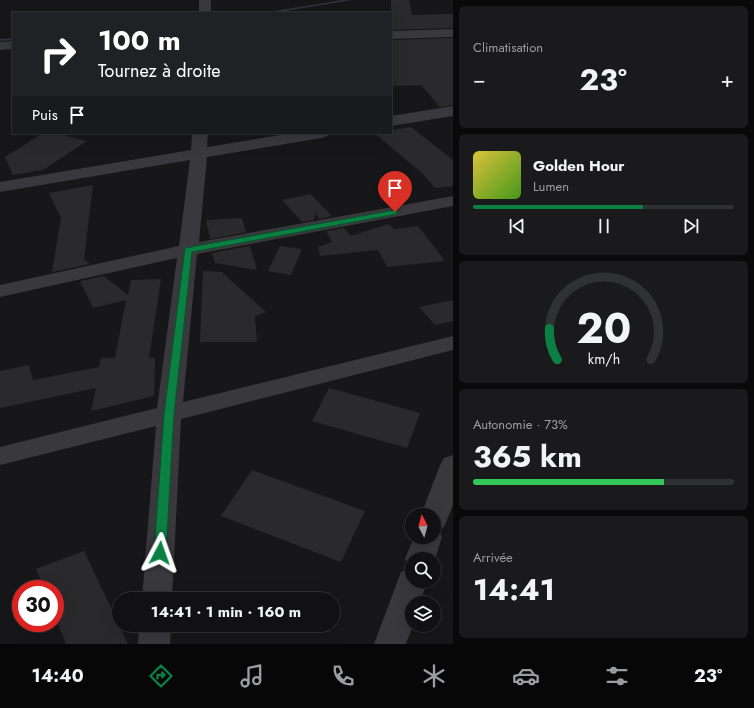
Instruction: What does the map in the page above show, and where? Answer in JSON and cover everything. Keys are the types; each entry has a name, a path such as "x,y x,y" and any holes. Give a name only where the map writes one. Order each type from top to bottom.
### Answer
{"street":[{"path":"205,0 205,12"},
{"path":"392,35 453,33"},
{"path":"0,46 12,45"},
{"path":"392,121 453,111"},
{"path":"157,592 169,414 199,154 200,134"},
{"path":"0,187 316,134"},
{"path":"0,291 188,250 453,201"},
{"path":"0,456 453,343"},
{"path":"438,508 453,465"},
{"path":"390,644 410,588"},
{"path":"154,644 155,632"}],"building":[{"path":"391,0 409,0 412,15 453,14 453,28 392,30"},
{"path":"453,38 453,105 440,107 421,85 392,86 392,40"},
{"path":"411,127 453,160 453,186 435,188 422,173 375,134 392,134 392,130"},
{"path":"41,134 60,134 87,141 43,170 13,175 5,157"},
{"path":"93,185 84,259 90,264 52,272 61,218 49,193"},
{"path":"311,194 332,216 319,219 316,213 314,220 302,222 282,200"},
{"path":"242,218 246,232 210,239 206,220"},
{"path":"388,224 395,229 418,226 445,261 387,267 378,250 320,256 318,247 332,242 326,231 344,228 351,236"},
{"path":"250,246 257,270 215,263 212,253"},
{"path":"280,246 302,249 291,275 268,271"},
{"path":"203,271 222,272 266,312 255,316 257,342 200,342"},
{"path":"104,276 128,295 131,280 161,279 149,358 155,358 154,396 91,411 96,388 0,408 0,371 29,365 33,380 99,367 101,358 115,358 126,300 93,308 80,281"},
{"path":"453,300 453,321 435,325 419,307"},
{"path":"329,388 420,413 407,448 312,421"},
{"path":"252,470 365,511 341,562 221,516"},
{"path":"84,551 112,610 112,632 122,632 128,644 66,644 61,632 64,632 64,580 40,580 36,569"}],"waterway":[{"path":"271,12 350,0"},
{"path":"0,40 12,39"}],"route":[{"path":"160,553 169,414 188,250 395,212"}]}
